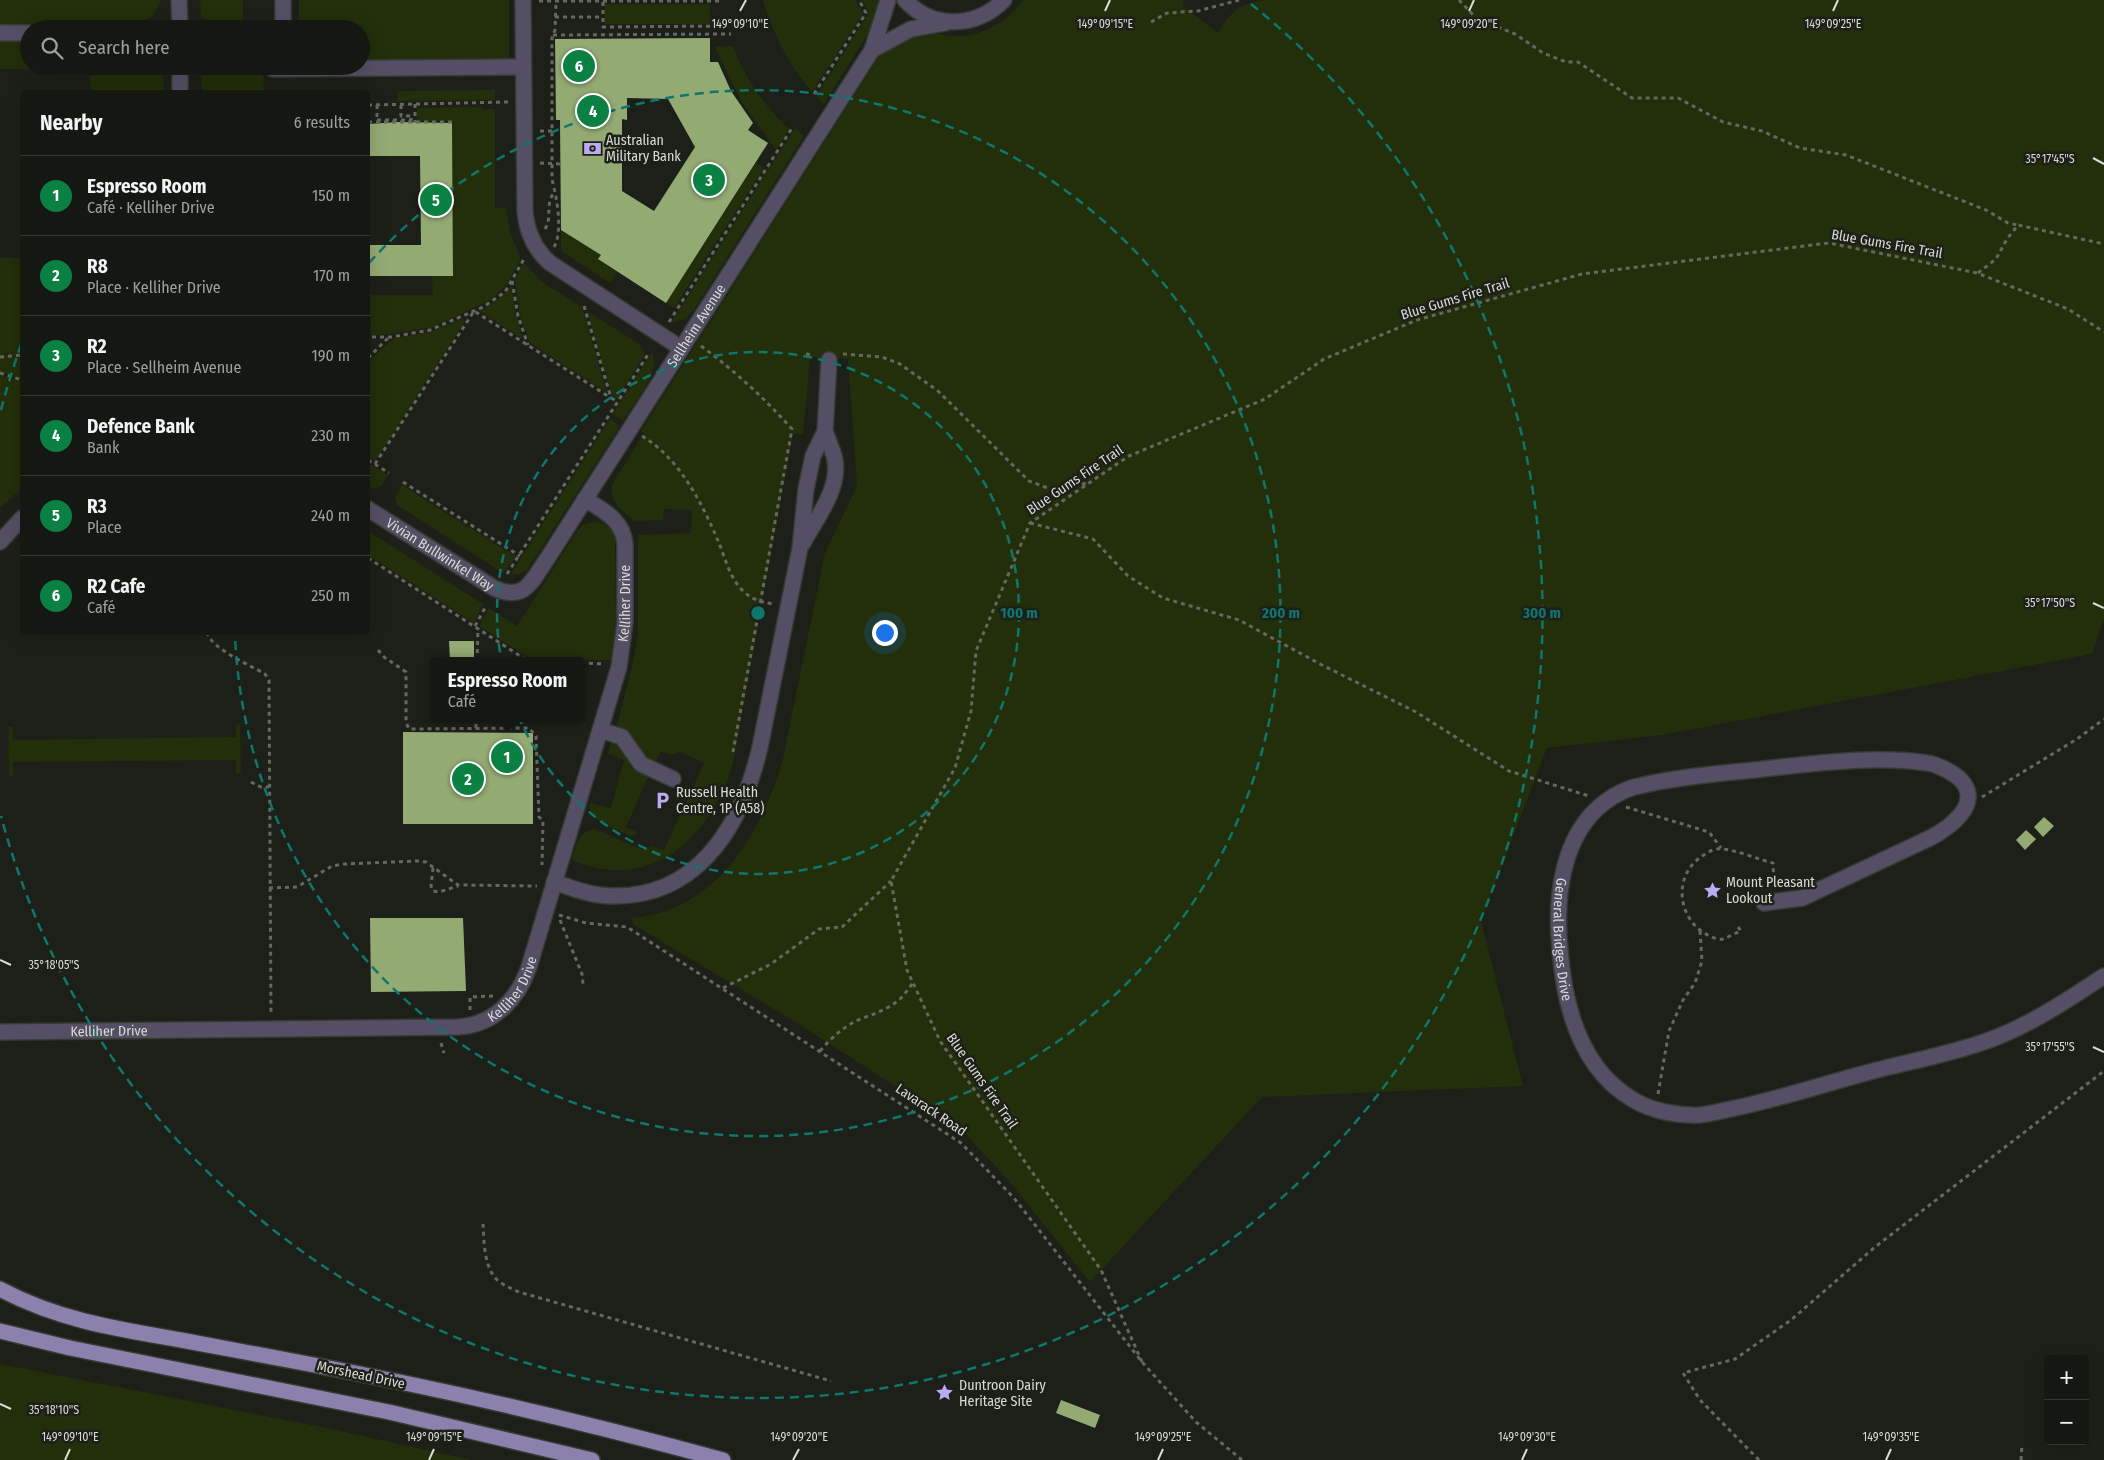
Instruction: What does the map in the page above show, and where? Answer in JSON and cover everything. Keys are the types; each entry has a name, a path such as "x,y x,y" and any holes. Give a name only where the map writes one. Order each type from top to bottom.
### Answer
{"main road":[{"name":"Morshead Drive","path":"0,1289 36,1307 104,1326 361,1374 510,1407 723,1460"},
{"path":"0,1331 70,1348 389,1412 592,1460"}],"street":[{"path":"179,0 180,20"},
{"path":"283,0 283,20"},
{"path":"523,0 525,212 533,242 541,255 550,263 685,342"},
{"name":"Sellheim Avenue","path":"514,593 524,591 529,585 872,50 888,0"},
{"path":"906,0 933,19 952,22"},
{"name":"Sellheim Avenue","path":"872,50 911,29 962,22 982,17 1004,0"},
{"path":"0,33 20,33"},
{"path":"370,68 524,67"},
{"path":"180,75 180,90"},
{"path":"548,882 600,895 649,892 682,877 706,856 720,842 740,809 753,777 800,548 803,506 812,460 825,431 828,357"},
{"path":"800,548 829,494 834,479 835,459 825,431"},
{"name":"Kelliher Drive","path":"0,1032 466,1026 480,1022 502,1009 520,990 552,913 548,882 600,730 619,667 623,643 625,622 625,544 623,531 616,521 585,499"},
{"name":"Vivian Bullwinkel Way","path":"370,510 480,581 497,590 514,593"},
{"path":"0,542 20,520"},
{"path":"600,730 622,737 641,764 673,780"},
{"name":"General Bridges Drive","path":"1967,806 1968,791 1960,778 1931,763 1880,760 1812,763 1691,777 1636,786 1606,801 1588,817 1573,839 1563,874 1557,921 1562,977 1573,1024 1598,1072 1632,1100 1672,1114 1701,1115 1759,1104 1994,1039 2052,1010 2104,976"},
{"path":"1769,902 1802,898 1926,841 1949,827 1967,806"}],"path":[{"path":"814,94 866,14 859,0"},
{"path":"1151,22 1167,13 1198,11 1239,0"},
{"path":"1458,0 1476,18 1515,34 1543,54 1566,62 1578,62 1632,98 1678,98 1723,122 1762,131 1800,148 1846,155 1986,210 2008,223 2104,244"},
{"path":"538,2 720,1"},
{"path":"554,248 558,237 558,199 552,180 553,35 555,30 556,2"},
{"path":"603,2 603,27 728,26"},
{"path":"555,17 603,17"},
{"path":"553,35 731,34"},
{"path":"370,104 509,102"},
{"path":"376,104 377,122"},
{"path":"377,122 412,120 412,116 401,116 401,104"},
{"path":"415,104 415,122"},
{"path":"370,122 452,122"},
{"path":"667,324 792,128"},
{"path":"543,131 552,131"},
{"path":"543,163 561,164"},
{"path":"544,230 548,223 549,198 555,190"},
{"path":"1977,273 1996,259 2007,239 2018,225"},
{"name":"Blue Gums Fire Trail","path":"1142,1362 1101,1270 940,1041 907,970 891,881 955,768 971,711 976,652 1030,523 1129,456 1266,399 1324,359 1417,320 1582,274 1829,243 1977,273 2068,310 2104,332"},
{"path":"372,337 389,337 430,330 474,311 499,297 512,280 524,259"},
{"path":"512,280 518,316 528,345"},
{"path":"584,306 611,398"},
{"path":"474,311 618,402"},
{"path":"375,464 474,311"},
{"path":"370,356 389,337"},
{"path":"685,342 741,377 763,397 792,429 733,752"},
{"path":"507,574 649,353"},
{"path":"806,354 828,357 852,354 882,357 900,364 938,392 1029,481 1053,490 1090,482"},
{"path":"0,357 20,355"},
{"path":"0,373 20,379"},
{"path":"641,435 664,452 684,477 708,517 736,583 748,595 760,602 788,607"},
{"path":"370,461 389,473"},
{"path":"404,482 520,556"},
{"path":"1030,523 1093,539 1128,576 1163,598 1239,620 1322,665 1416,712 1509,771 1710,832 1721,848"},
{"path":"370,559 522,657"},
{"path":"477,657 476,627 486,606"},
{"path":"208,635 221,649 265,674 269,680 271,1016 280,1016"},
{"path":"378,650 384,657 406,672 406,722 409,728 529,728 536,736 539,817 543,820 541,873"},
{"path":"585,663 610,665"},
{"path":"1967,806 2077,739 2104,719"},
{"path":"476,722 476,728"},
{"path":"251,782 261,787 269,787"},
{"path":"1738,927 1741,931 1722,939 1710,936 1700,930 1685,912 1682,900 1683,882 1691,866 1699,858 1721,848 1773,864 1769,902"},
{"path":"269,888 297,887 332,866 417,861 426,862 458,885"},
{"path":"433,868 430,886 433,891 439,892 458,885 533,886"},
{"path":"722,988 771,964 819,929 842,927 891,881"},
{"path":"538,891 548,882"},
{"path":"552,913 582,974 583,984"},
{"name":"Lavarack Road","path":"552,913 586,923 627,927 961,1143 1014,1198 1142,1362 1196,1422 1242,1460"},
{"path":"1656,1109 1669,1031 1683,1000 1695,983 1702,961 1700,930"},
{"path":"820,1051 831,1037 846,1027 897,1002 913,983"},
{"path":"470,1011 470,997 494,996 500,989"},
{"path":"1759,1460 1700,1400 1683,1373 1735,1359 1791,1320 1875,1247 2104,1071"},
{"path":"483,1224 484,1243 489,1268 500,1282 519,1292 831,1381"},
{"path":"2021,1460 2022,1444"}],"green space":[{"path":"0,0 161,0 154,15 145,20 20,20 20,24 0,24"},
{"path":"200,0 243,0 243,20 208,20 201,16"},
{"path":"299,0 509,0 509,58 370,60 370,20 299,20"},
{"path":"763,0 855,0 863,14 812,92 796,71 783,49"},
{"path":"862,0 882,0 875,22 824,104 816,96 869,13"},
{"path":"1023,0 1183,0 1183,6 1218,33 1232,13 1250,3 1267,0 2104,0 2104,618 2092,654 1662,735 1547,748 1481,921 1523,1086 1262,1097 1090,1282 1010,1182 960,1128 805,1028 633,924 632,918 662,912 688,901 711,884 731,863 749,839 763,813 774,786 783,758 825,553 857,486 848,359 810,357 803,435 793,434 733,762 727,783 717,802 697,831 683,846 667,857 650,865 632,869 613,870 593,867 572,860 581,836 589,830 595,829 643,850 651,846 664,850 704,763 680,752 671,755 661,751 654,766 616,729 633,663 638,634 638,535 691,533 692,510 664,509 663,520 635,521 614,500 612,494 613,483 644,433 641,431 881,53 897,42 918,34 931,33 958,36 980,32 1004,20"},
{"path":"605,4 710,4 710,24 605,24"},
{"path":"0,42 20,42 20,69 0,69"},
{"path":"733,46 743,69 756,91 789,129 776,150 742,103 715,47"},
{"path":"91,75 163,75 164,90 91,90"},
{"path":"201,75 263,75 264,90 202,90"},
{"path":"495,90 495,100 398,101 398,91"},
{"path":"482,107 482,109 495,109 495,208 506,208 510,232 521,259 507,284 492,299 433,327 391,334 371,335 370,295 433,295 432,276 453,275 452,121 417,121 417,108"},
{"path":"795,128 804,136 694,310 685,319 671,323"},
{"path":"756,163 764,168 674,308 666,303"},
{"path":"561,230 601,255 599,260 617,272 610,283 561,251"},
{"path":"0,258 20,258 20,378 0,372"},
{"path":"524,263 542,282 582,307 607,393 530,343 520,316 515,280"},
{"path":"512,286 515,312 523,339 479,311 498,300"},
{"path":"587,311 639,344 645,354 617,399 612,396"},
{"path":"461,319 465,321 375,461 370,457 370,361 395,338 430,332"},
{"path":"652,352 654,360 650,378 623,421 613,414"},
{"path":"0,375 20,380 20,490 0,508"},
{"path":"610,419 620,426 527,570 520,574 510,575"},
{"path":"370,464 388,475 382,485 375,489 370,488"},
{"path":"402,485 516,557 503,573 397,505 395,497"},
{"path":"592,522 607,526 612,531 615,539 616,621 611,660 585,660 585,657 527,657 479,626 489,608 517,626 577,531 583,525"},
{"path":"370,532 483,604 474,623 370,556"},
{"path":"236,724 240,725 241,773 236,773 236,760 13,762 13,776 9,776 8,727 13,727 13,740 236,737"},
{"path":"612,739 616,740 649,775 626,827 637,832 636,835 631,836 604,824 590,810 590,803 611,808 624,760 608,754"},
{"path":"0,1364 332,1429 472,1460 0,1460"}],"building":[{"path":"710,38 710,62 718,62 731,91 753,123 748,130 768,143 666,303 598,259 601,255 561,230 560,120 556,120 555,39","holes":["627,98 668,99 695,147 654,211 622,191 622,119 627,120"]},
{"path":"398,122 452,123 453,276 370,276 370,245 421,245 420,156 370,156 370,124"},
{"path":"449,641 474,641 474,657 450,657"},
{"path":"403,732 533,733 533,824 403,824"},
{"path":"2044,817 2054,826 2043,837 2034,827"},
{"path":"2026,830 2036,839 2025,850 2016,840"},
{"path":"370,918 463,918 466,991 371,992"},
{"path":"1061,1400 1100,1415 1095,1428 1056,1413"}],"place":[{"name":"R2 Cafe","path":"579,66"},
{"name":"Defence Bank","path":"593,111"},
{"name":"Australian Military Bank","path":"592,148"},
{"name":"R2","path":"709,180"},
{"name":"R3","path":"436,200"},
{"name":"Espresso Room","path":"507,757"},
{"name":"R8","path":"468,779"},
{"name":"Russell Health Centre, 1P (A58)","path":"662,800"},
{"name":"Mount Pleasant Lookout","path":"1712,890"},
{"name":"Duntroon Dairy Heritage Site","path":"945,1393"}]}
